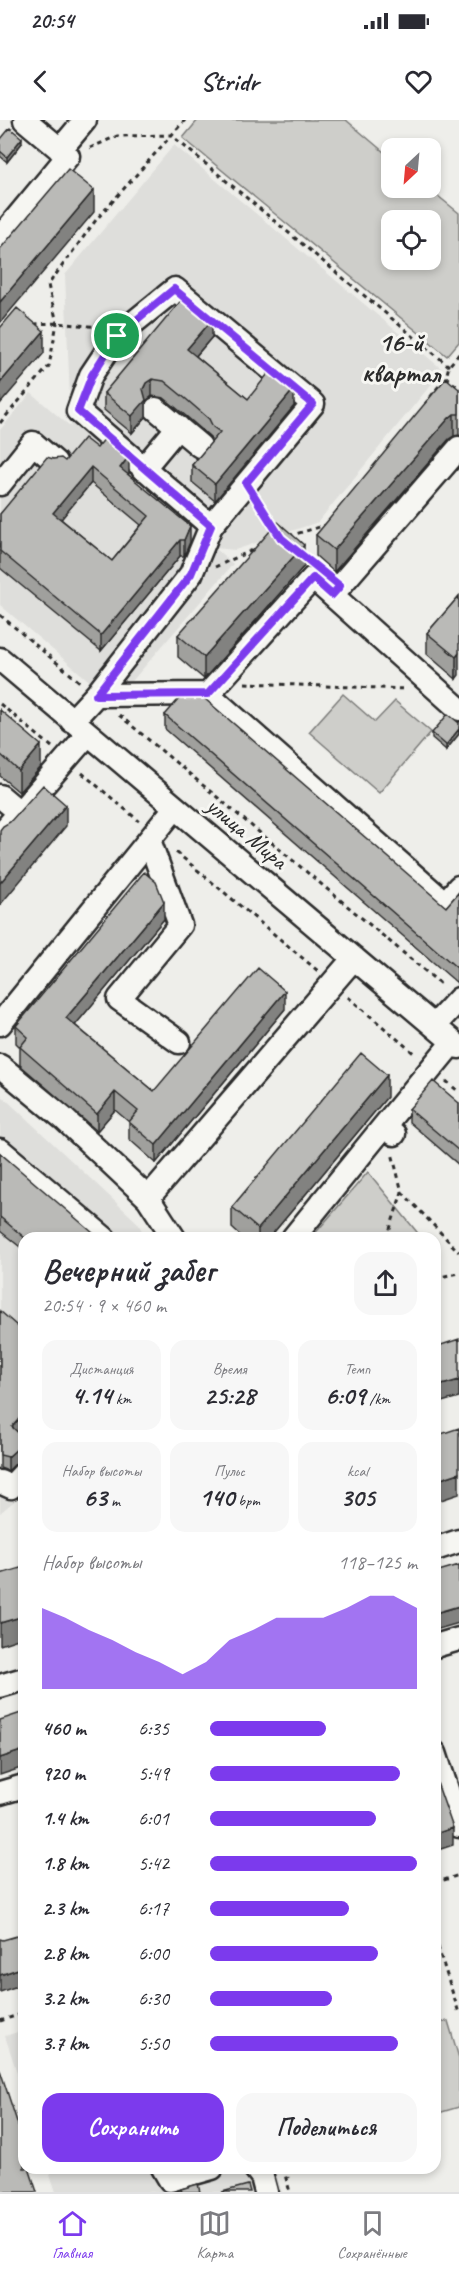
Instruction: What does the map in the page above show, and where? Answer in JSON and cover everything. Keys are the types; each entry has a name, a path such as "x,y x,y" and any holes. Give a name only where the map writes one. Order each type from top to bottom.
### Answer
{"street":[{"path":"25,120 64,153"},
{"path":"0,238 64,153 85,120"},
{"path":"0,835 66,759 96,695 191,574 211,526 313,404 174,289 117,336 92,375 78,411 211,526"},
{"path":"156,409 200,446"},
{"path":"143,469 178,427"},
{"path":"0,484 33,443 56,462"},
{"path":"332,595 459,448"},
{"path":"96,695 214,688 313,578 451,695"},
{"name":"улица Мира","path":"0,659 456,1045"},
{"path":"214,688 445,903 459,887"},
{"path":"0,796 19,812"},
{"path":"0,1024 176,808"},
{"path":"152,837 180,925 118,999 179,1042"},
{"path":"148,1198 354,958"},
{"path":"434,1026 458,1002"},
{"path":"298,1232 390,1131 431,1068 456,1045"},
{"path":"0,1066 63,1118 148,1198 165,1232"},
{"path":"0,1150 98,1232"},
{"path":"0,1482 11,1487 18,1479"},
{"path":"441,1547 459,1541"},
{"path":"441,1644 459,1639"},
{"path":"0,1686 18,1680"},
{"path":"441,1769 457,1812"},
{"path":"0,1793 18,1788"},
{"path":"168,2180 190,2174"},
{"path":"260,2174 267,2192"}],"path":[{"path":"0,423 49,366 57,323 48,285 96,220 185,120"},
{"path":"64,153 117,136 171,135 449,366"},
{"path":"34,324 57,323 98,327 117,336"},
{"path":"424,405 446,377 449,366 459,354"},
{"path":"446,377 459,388"},
{"path":"246,483 280,537 327,525"},
{"path":"191,574 223,565 261,546"},
{"path":"0,615 458,1002"},
{"path":"214,688 451,695"},
{"path":"0,704 66,759 152,837 333,983 459,1092"},
{"path":"402,1192 440,1232"},
{"path":"441,1233 459,1252"},
{"path":"441,1277 459,1274"},
{"path":"441,1881 459,1875"},
{"path":"441,1957 459,2013"},
{"path":"0,2021 18,2015"},
{"path":"286,2174 290,2192"}],"shaded area":[{"path":"198,120 346,120 381,150 381,198 440,198 459,213 459,342 447,356 183,138"},
{"path":"174,145 443,370 318,522 235,550 215,548 233,564 114,702 0,605 0,430 31,393 71,427 65,275"},
{"path":"343,694 375,722 395,701 431,732 379,793 309,732"},
{"path":"0,1094 138,1223 142,1232 18,1232 18,1498 0,1513"},
{"path":"368,1172 417,1232 316,1232"},
{"path":"448,2021 459,2058 459,2107 441,2112 441,2023"},
{"path":"18,2032 18,2076 5,2036"},
{"path":"50,2174 276,2174 282,2192 56,2192"}],"building":[{"path":"10,128 22,138 7,157 0,151 0,140"},
{"path":"68,169 94,190 0,302 0,249"},
{"path":"184,297 212,320 187,349 248,399 271,370 294,389 215,484 192,465 220,432 186,399 164,381 152,379 143,389 146,400 132,416 104,393"},
{"path":"17,308 44,331 0,383 0,328"},
{"path":"446,378 459,389 459,414 454,414 449,418 334,550 316,535"},
{"path":"106,437 129,456 120,468 190,526 184,540 180,540 101,635 0,551 0,514 47,457 61,458 65,461 84,438 97,448","holes":["91,467 149,516 112,561 53,513"]},
{"path":"278,522 304,545 204,657 178,635"},
{"path":"459,596 459,653 456,657 427,633"},
{"path":"184,693 198,693 446,907 459,892 459,966 457,968 165,715"},
{"path":"0,710 41,745 19,771 0,754"},
{"path":"448,714 459,723 459,729 446,745 432,733"},
{"path":"43,785 66,805 0,883 0,830"},
{"path":"144,872 156,882 164,902 66,1018 154,1091 258,968 285,991 156,1145 129,1122 138,1111 115,1092 97,1114 20,1047 28,1037 16,1026"},
{"path":"361,1053 387,1075 258,1229 232,1207"},
{"path":"433,1081 459,1103 459,1151 409,1109"},
{"path":"0,1153 92,1232 18,1232 0,1217"},
{"path":"0,1311 18,1327 18,1420 12,1427 18,1432 18,1448 8,1457 0,1455"},
{"path":"459,1339 459,1380 441,1385 441,1345"},
{"path":"459,1428 459,1473 441,1479 441,1434"},
{"path":"459,1565 459,1606 441,1611 441,1570"},
{"path":"18,1569 18,1618 0,1623 0,1574"},
{"path":"18,1714 18,1752 0,1758 0,1720"},
{"path":"441,1794 453,1828 441,1832"},
{"path":"18,1936 18,1969 0,1975 0,1939"},
{"path":"0,2070 18,2125 18,2174 31,2174 37,2192 0,2192"},
{"path":"198,2184 200,2192 182,2192 181,2189"},
{"path":"248,2185 250,2192 222,2192"}],"district":[{"name":"16-й квартал","path":"401,358"}],"route":[{"path":"174,289 313,404 246,483 281,538 340,586 332,595 313,578 208,694 96,695 191,574 211,526 78,411 92,375 117,336 174,289"}]}
